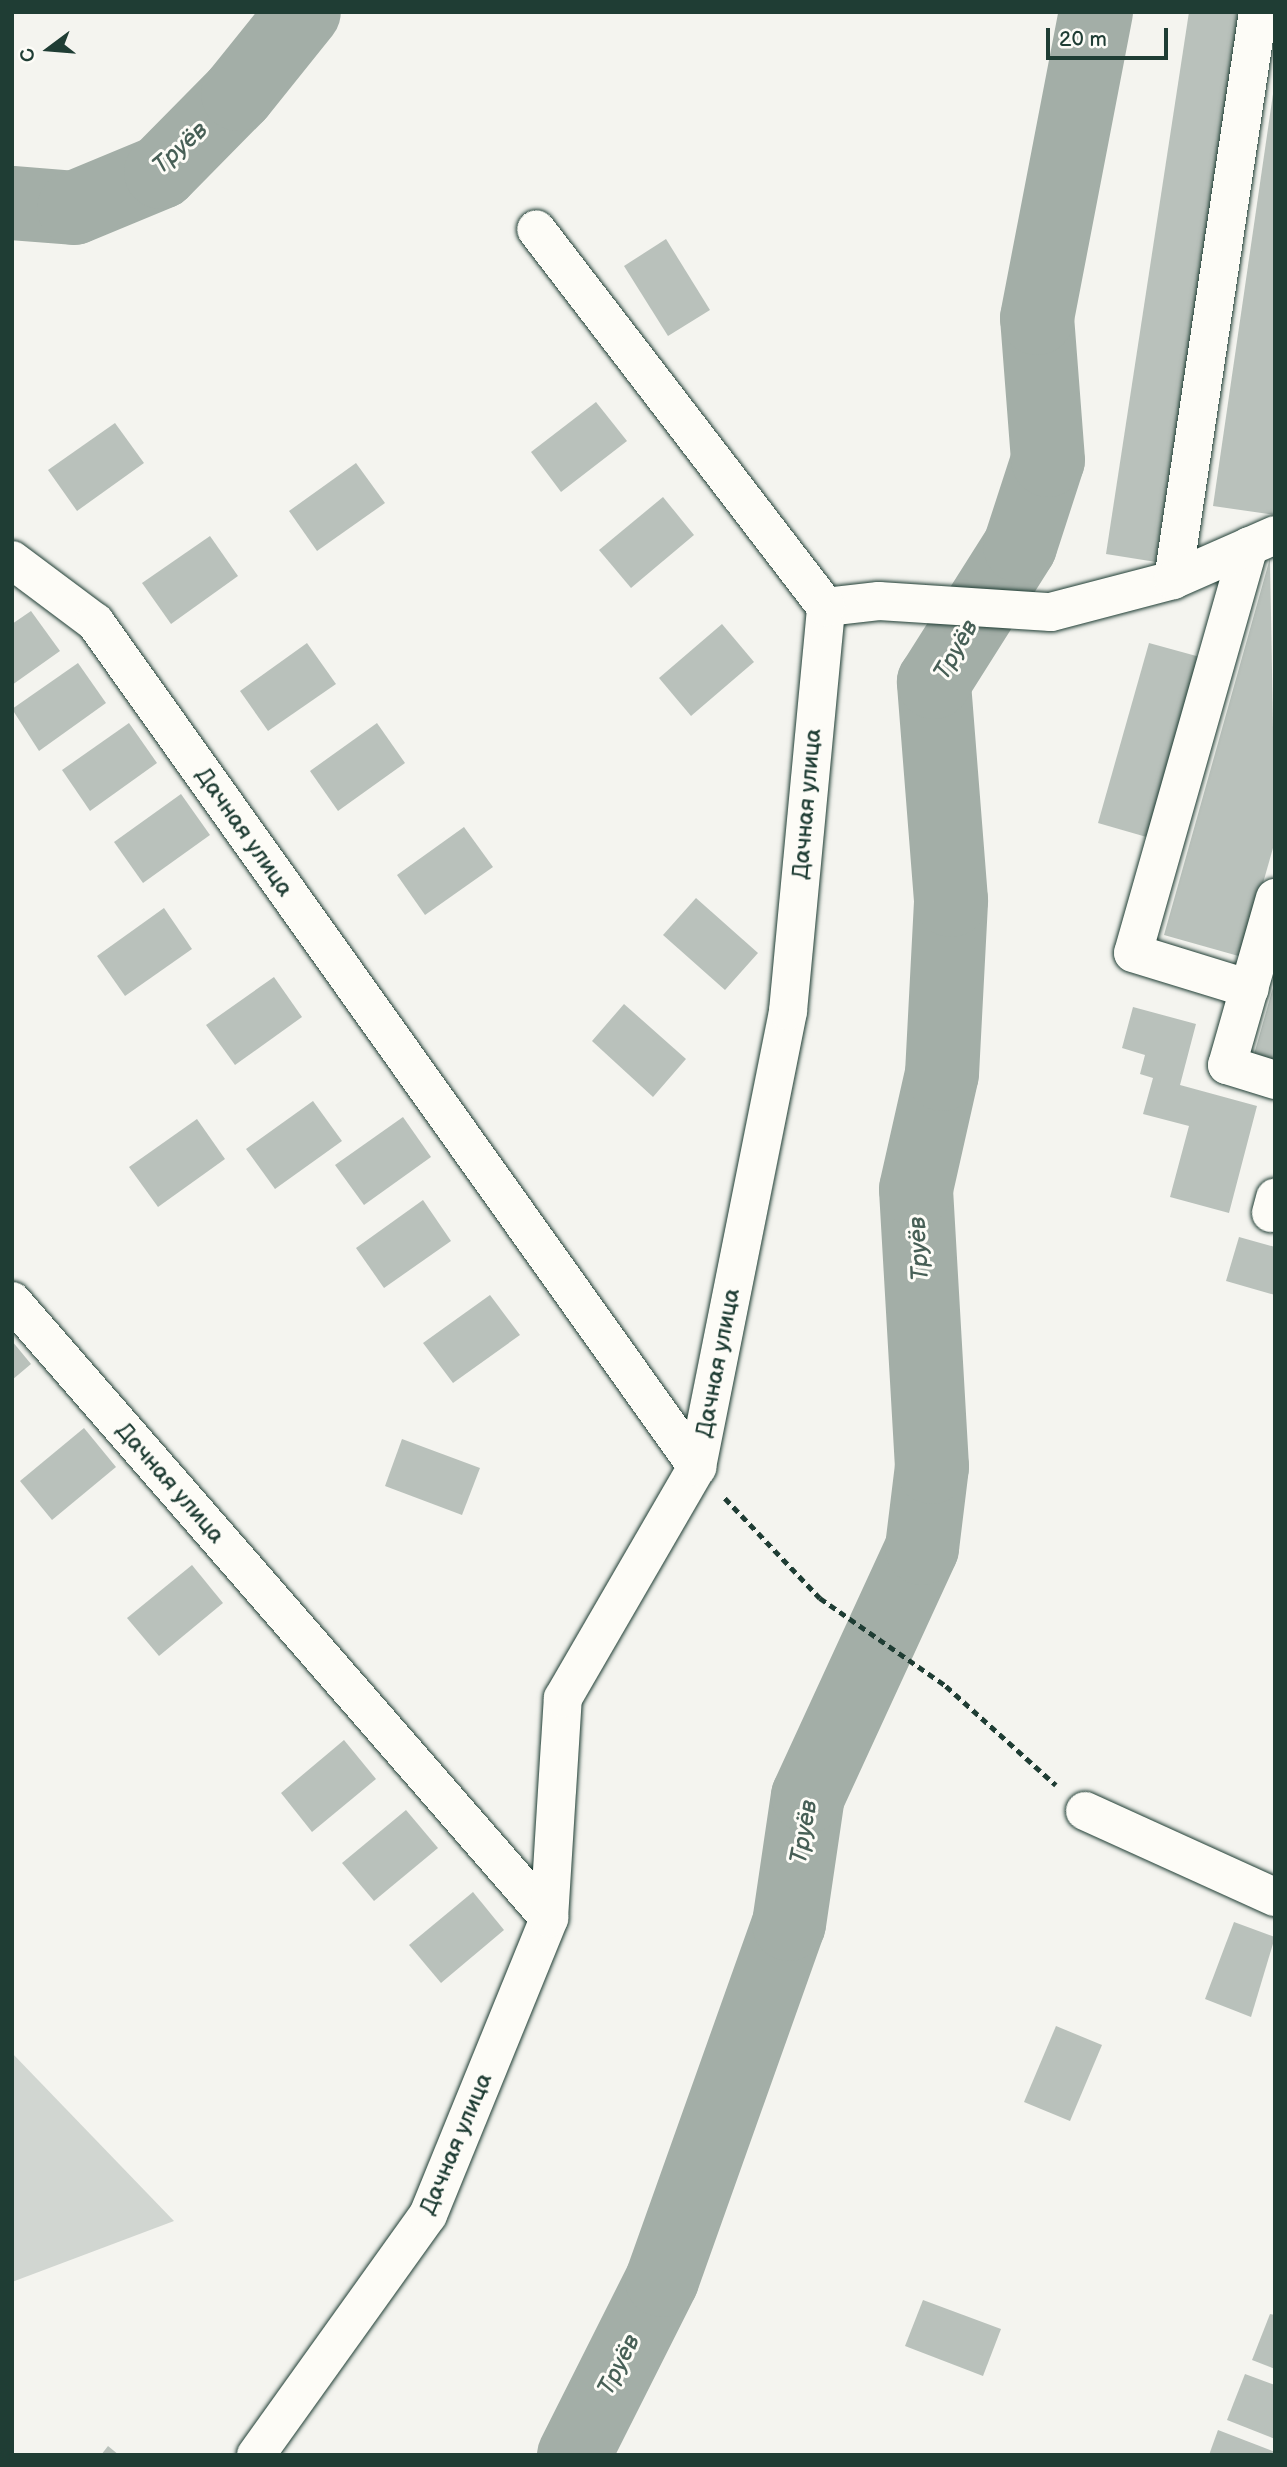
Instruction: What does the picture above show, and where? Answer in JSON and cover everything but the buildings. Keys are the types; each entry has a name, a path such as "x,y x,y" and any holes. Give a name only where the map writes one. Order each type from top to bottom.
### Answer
{"street":[{"path":"1173,580 1258,12"},
{"path":"536,229 825,607 879,601 1051,612 1173,580 1262,540"},
{"path":"1250,989 1133,953 1262,540"},
{"name":"Дачная улица","path":"12,560 94,622 697,1467"},
{"name":"Дачная улица","path":"256,2455 428,2215 549,1918 563,1698 697,1467 788,1011 825,607"},
{"path":"1275,898 1227,1065 1275,1080"},
{"name":"Дачная улица","path":"12,1301 549,1918"},
{"path":"1086,1811 1275,1897"}],"path":[{"path":"697,1467 820,1598 946,1686 1086,1811"}],"shaded area":[{"path":"12,2053 174,2221 12,2282"}],"waterway":[{"name":"Труёв","path":"12,203 74,208 161,172 238,94 304,12"},
{"name":"Труёв","path":"574,2455 662,2280 789,1924 808,1796 922,1548 932,1467 916,1189 942,1074 951,900 934,682 1020,546 1048,460 1037,318 1096,12"}]}
